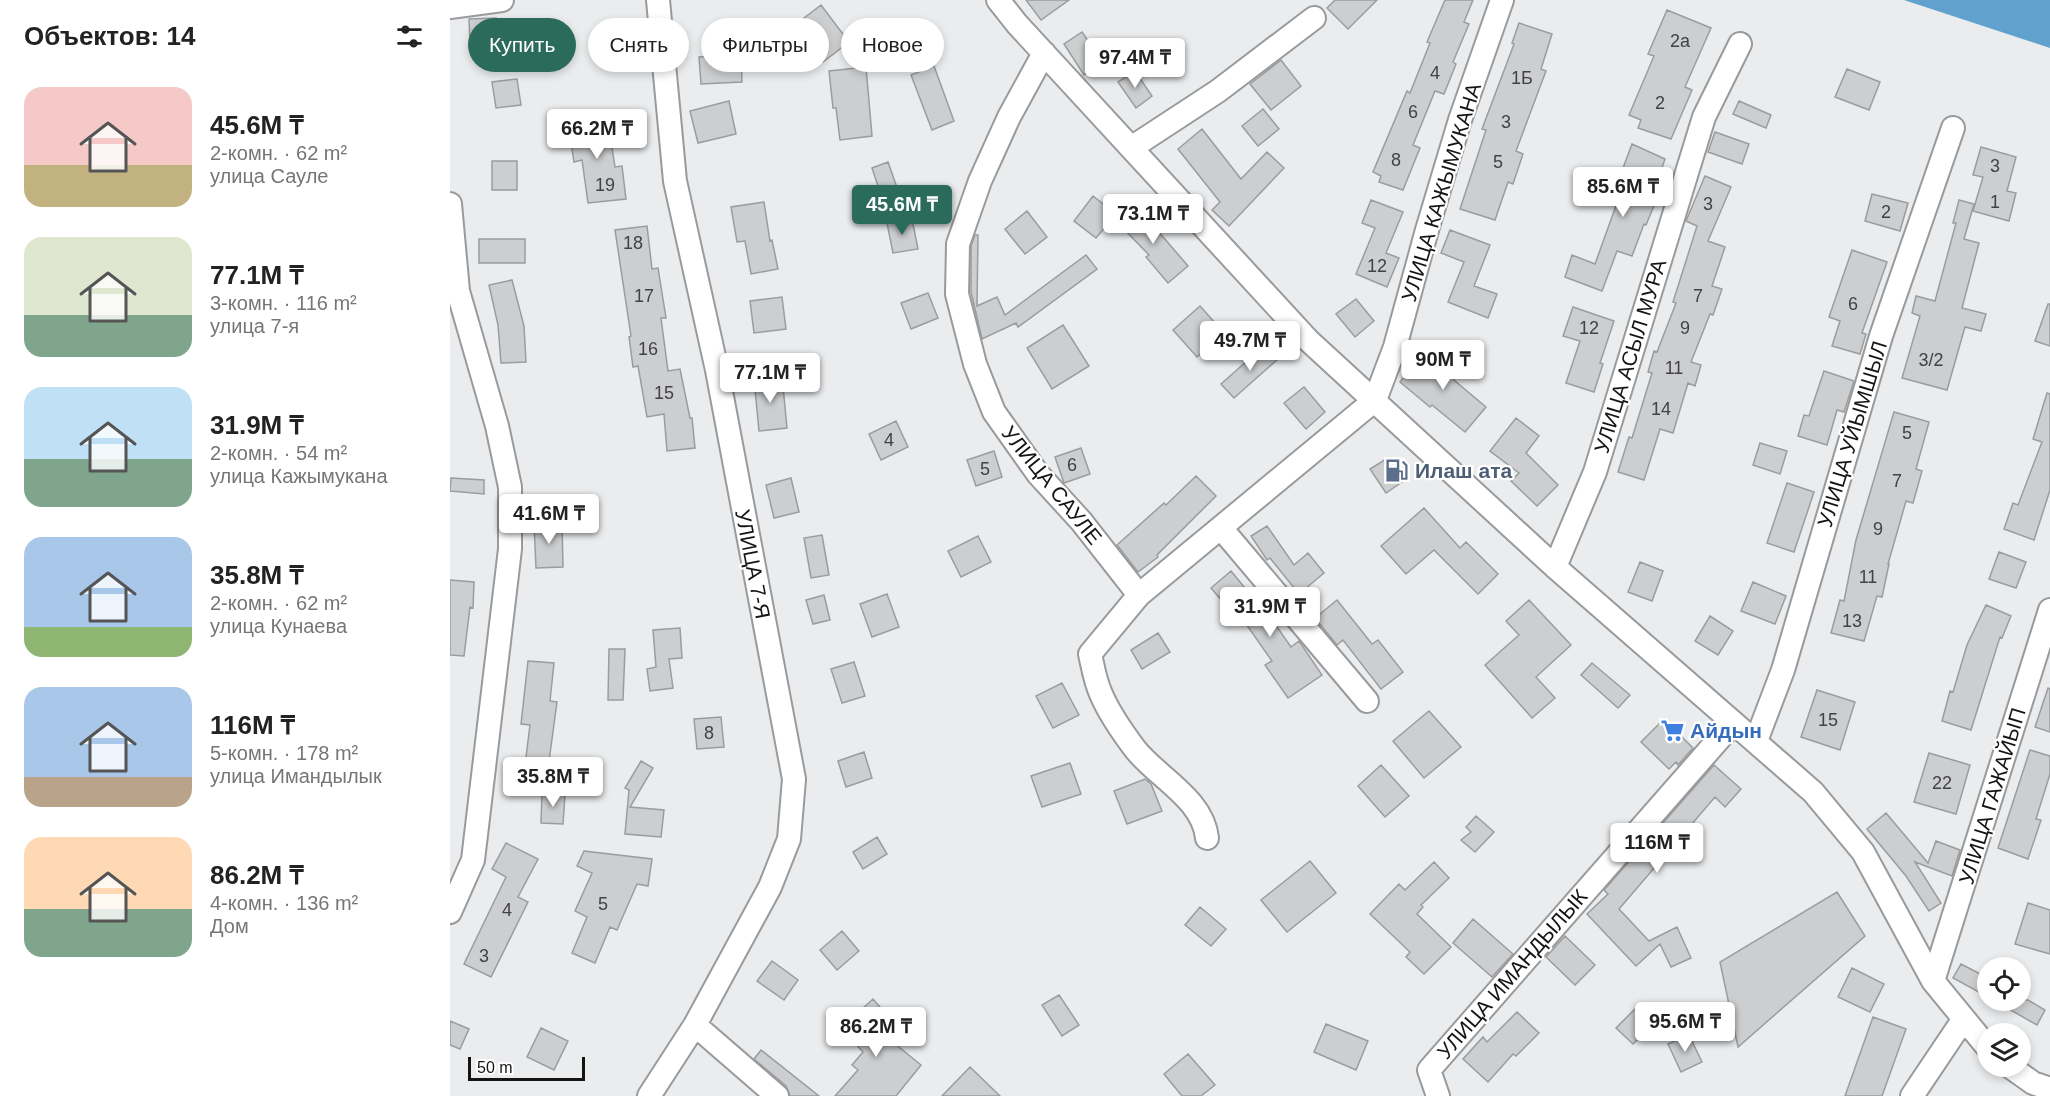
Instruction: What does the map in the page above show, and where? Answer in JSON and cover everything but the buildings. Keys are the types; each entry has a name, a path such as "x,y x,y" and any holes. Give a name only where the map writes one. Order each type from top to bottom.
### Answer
{"street":[{"path":"450,7 502,0"},
{"name":"УЛИЦА 7-Я","path":"649,1096 695,1025 770,888 789,839 794,779 717,370 675,181 658,0"},
{"path":"998,0 1308,340 1376,400 1555,567 1813,792 1863,852 1933,981 1977,1036"},
{"name":"УЛИЦА КАЖЫМУКАНА","path":"1376,400 1395,347 1460,120 1502,0"},
{"path":"1131,148 1218,91 1314,18"},
{"name":"УЛИЦА АСЫЛ МУРА","path":"1555,567 1595,472 1704,117 1740,44"},
{"name":"УЛИЦА САУЛЕ","path":"1044,53 1009,117 980,181 958,244 957,294 975,364 994,412 1038,474 1081,521 1139,596"},
{"name":"УЛИЦА УЙЫМШЫЛ","path":"1756,741 1783,670 1881,336 1953,128"},
{"path":"450,204 454,293 497,426 510,487 510,549 473,860 450,912"},
{"path":"1207,838 1206,827 1193,806 1137,751 1116,721 1101,693 1089,654 1139,596 1376,400"},
{"path":"1221,528 1368,701"},
{"name":"УЛИЦА ГАЖАЙЫП","path":"1933,981 2050,610"},
{"name":"УЛИЦА ИМАНДЫЛЫК","path":"1438,1096 1429,1070 1733,723"},
{"path":"1912,1096 1963,1020"},
{"path":"695,1025 777,1096"},
{"path":"2025,1077 2033,1083 2050,1089"}],"water":[{"path":"1904,0 2050,0 2050,48"}],"place":[{"name":"Илаш ата","path":"1397,470"},
{"name":"Айдын","path":"1672,730"}]}
